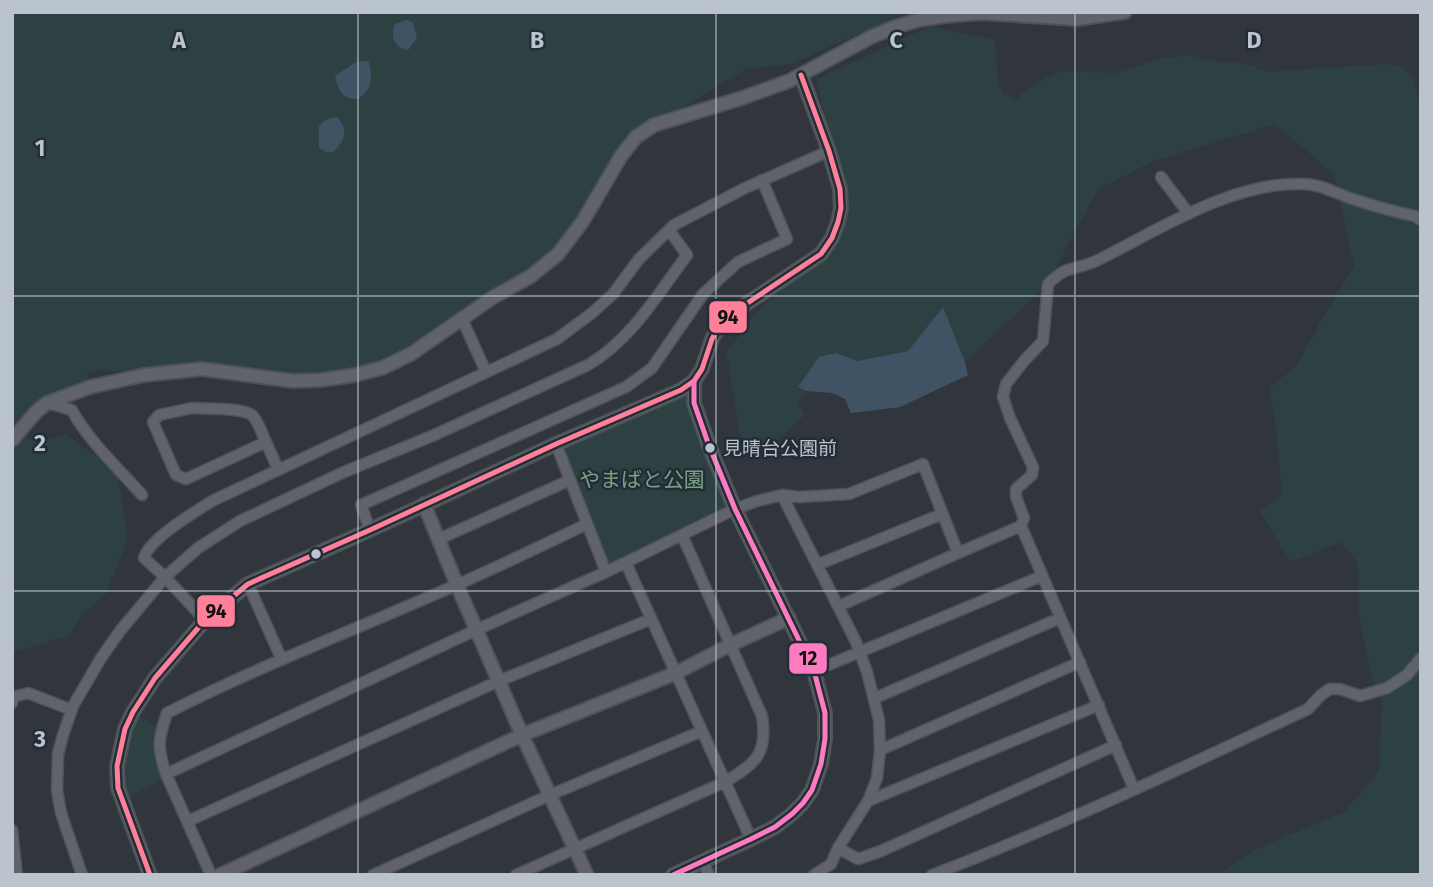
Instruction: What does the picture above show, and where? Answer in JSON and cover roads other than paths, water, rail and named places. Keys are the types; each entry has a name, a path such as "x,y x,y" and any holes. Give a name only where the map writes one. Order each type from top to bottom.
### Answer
{"street":[{"path":"12,440 47,403 90,387 145,375 202,369 293,381 321,380 382,368 411,354 492,298 531,276 558,254 583,221 621,156 636,137 654,125 789,81 871,37 918,20 945,16 981,13 1077,19 1125,12"},
{"path":"150,875 118,788 117,766 125,729 133,712 155,678 205,620 248,584 556,443 681,390 694,381 702,369 712,339 721,323 821,254 832,238 838,222 841,208 840,189 801,75"},
{"path":"205,620 144,558 146,549 189,515 278,469 557,339 613,294 641,257 674,225 762,180 829,151"},
{"path":"1161,177 1189,214"},
{"path":"370,530 361,505 626,387 652,368 703,295 738,262 787,239 762,180"},
{"path":"1134,789 1021,526 1024,517 1016,489 1032,475 1033,467 1003,397 1006,384 1043,341 1048,284 1065,271 1092,263 1189,214 1245,191 1272,186 1304,183 1421,220"},
{"path":"82,875 61,813 57,790 58,754 72,710 100,658 165,577 198,548 240,521 344,472 432,436 605,355 634,325 688,255 669,230"},
{"path":"462,319 486,372"},
{"path":"673,875 775,827 792,814 807,796 817,777 825,739 825,713 814,671 735,509 695,403 694,381"},
{"path":"47,403 72,410 76,419 142,495"},
{"path":"266,442 186,479 176,475 153,422 159,415 192,408 250,413 255,418 266,442 278,469"},
{"path":"556,443 606,572"},
{"path":"166,774 757,501 782,495 849,495 923,464 958,553"},
{"path":"439,539 570,480"},
{"path":"782,495 860,653 875,698 879,720 877,778 831,864 814,875"},
{"path":"424,504 522,736 587,875"},
{"path":"817,565 942,514"},
{"path":"211,875 162,761 159,742 167,713 457,585 587,524"},
{"path":"839,606 1021,526"},
{"path":"516,875 725,782 744,771 762,752 762,716 682,535"},
{"path":"625,563 751,839"},
{"path":"814,671 1042,576"},
{"path":"248,584 282,660"},
{"path":"220,875 522,736 676,673 789,618"},
{"path":"875,698 1060,618"},
{"path":"188,821 499,681 651,619"},
{"path":"932,875 1134,789 1308,709 1330,689 1340,689 1360,696 1387,688 1407,675 1421,658"},
{"path":"880,750 1080,662"},
{"path":"12,703 13,697 29,693 72,710"},
{"path":"867,801 1099,705"},
{"path":"373,875 550,795 702,731"},
{"path":"838,848 858,859 888,848 1116,745"},
{"path":"12,830 18,875"},
{"path":"703,862 709,875"}],"water":[{"path":"406,20 413,22 417,38 408,50 399,47 393,37 395,24"},
{"path":"369,61 371,77 367,90 358,99 348,98 340,90 335,76 356,62"},
{"path":"337,117 343,126 343,140 333,152 326,152 319,148 319,126 325,120"},
{"path":"943,307 968,375 900,407 851,413 845,399 832,393 806,391 798,387 819,357 836,353 857,361 908,351"}],"place":[{"name":"見晴台公園前","path":"710,448"}],"park label":[{"name":"やまばと公園","path":"642,480"}]}
